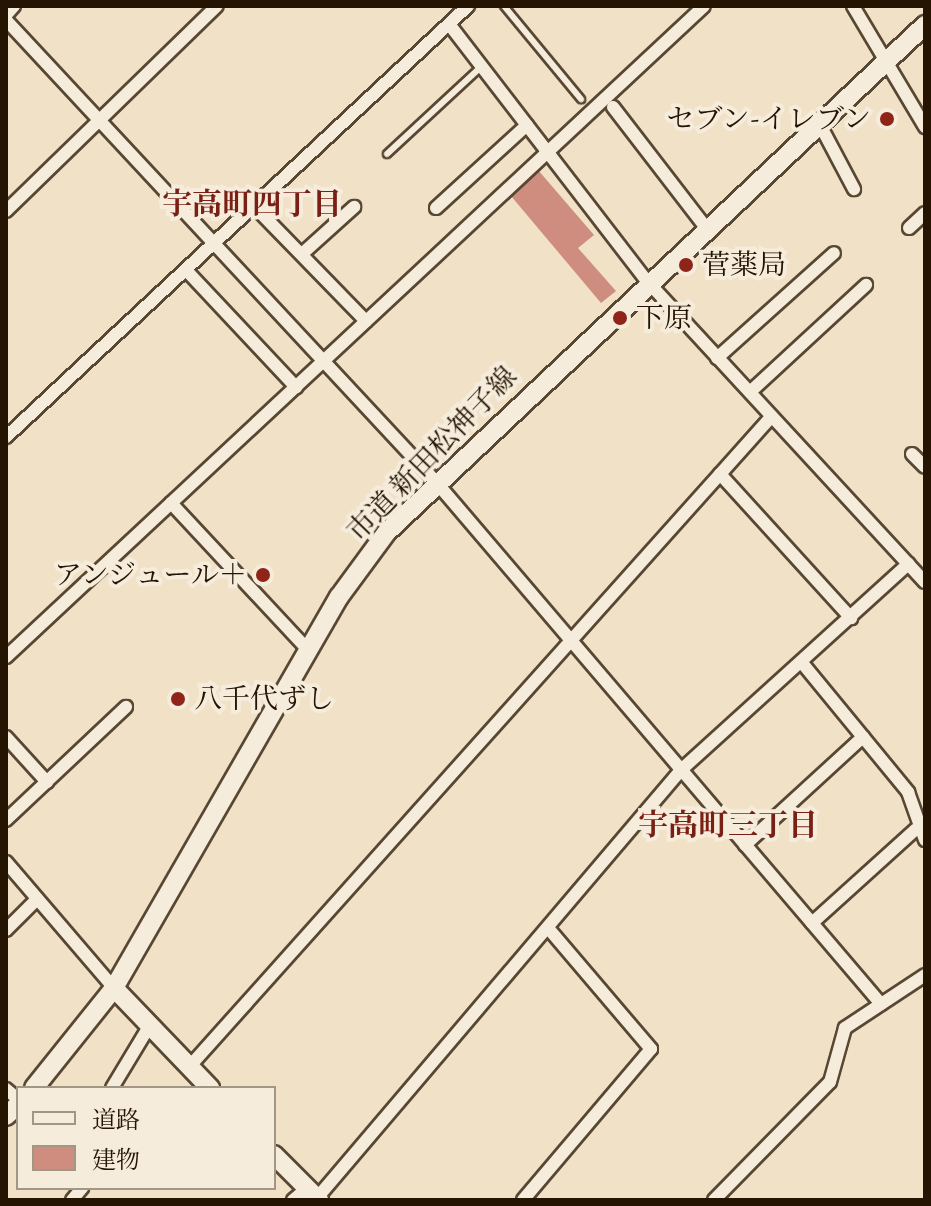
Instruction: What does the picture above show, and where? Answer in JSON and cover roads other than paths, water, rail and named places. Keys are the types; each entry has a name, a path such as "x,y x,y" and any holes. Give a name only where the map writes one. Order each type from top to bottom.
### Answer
{"street":[{"path":"14,6 6,18 436,482 881,1004"},
{"path":"6,211 101,123 217,6"},
{"path":"6,437 468,6"},
{"path":"6,657 704,6"},
{"path":"853,6 925,127"},
{"path":"449,24 648,282 925,582"},
{"name":"市道 新田松神子線","path":"36,1086 114,988 308,650 376,545 436,482 925,25"},
{"path":"613,107 707,229"},
{"path":"819,123 854,189"},
{"path":"436,208 527,125"},
{"path":"253,205 366,321"},
{"path":"303,253 354,207"},
{"path":"909,228 925,213"},
{"path":"717,358 834,253"},
{"path":"186,270 296,387"},
{"path":"750,392 866,285"},
{"path":"190,1066 771,417"},
{"path":"912,454 925,467"},
{"path":"720,474 851,618"},
{"path":"171,503 308,650"},
{"path":"276,1157 309,1197 548,928 681,770 803,664 908,564"},
{"path":"803,664 908,792 916,829 925,840"},
{"path":"6,820 126,707"},
{"path":"6,737 47,782"},
{"path":"745,845 863,737"},
{"path":"812,923 916,829"},
{"path":"6,862 114,988 208,1086"},
{"path":"6,930 37,899"},
{"path":"523,1200 651,1049 548,928"},
{"path":"714,1200 837,1072 840,1034 925,975"},
{"path":"113,1086 150,1025"}],"lane":[{"path":"504,6 581,99"},
{"path":"387,154 482,66"}],"place":[{"name":"セブン-イレブン","path":"887,119"},
{"name":"菅薬局","path":"686,265"},
{"name":"下原","path":"620,318"},
{"name":"アンジュール＋","path":"263,575"},
{"name":"八千代ずし","path":"178,699"}],"district":[{"name":"宇高町四丁目","path":"252,204"},
{"name":"宇高町三丁目","path":"728,825"}]}
